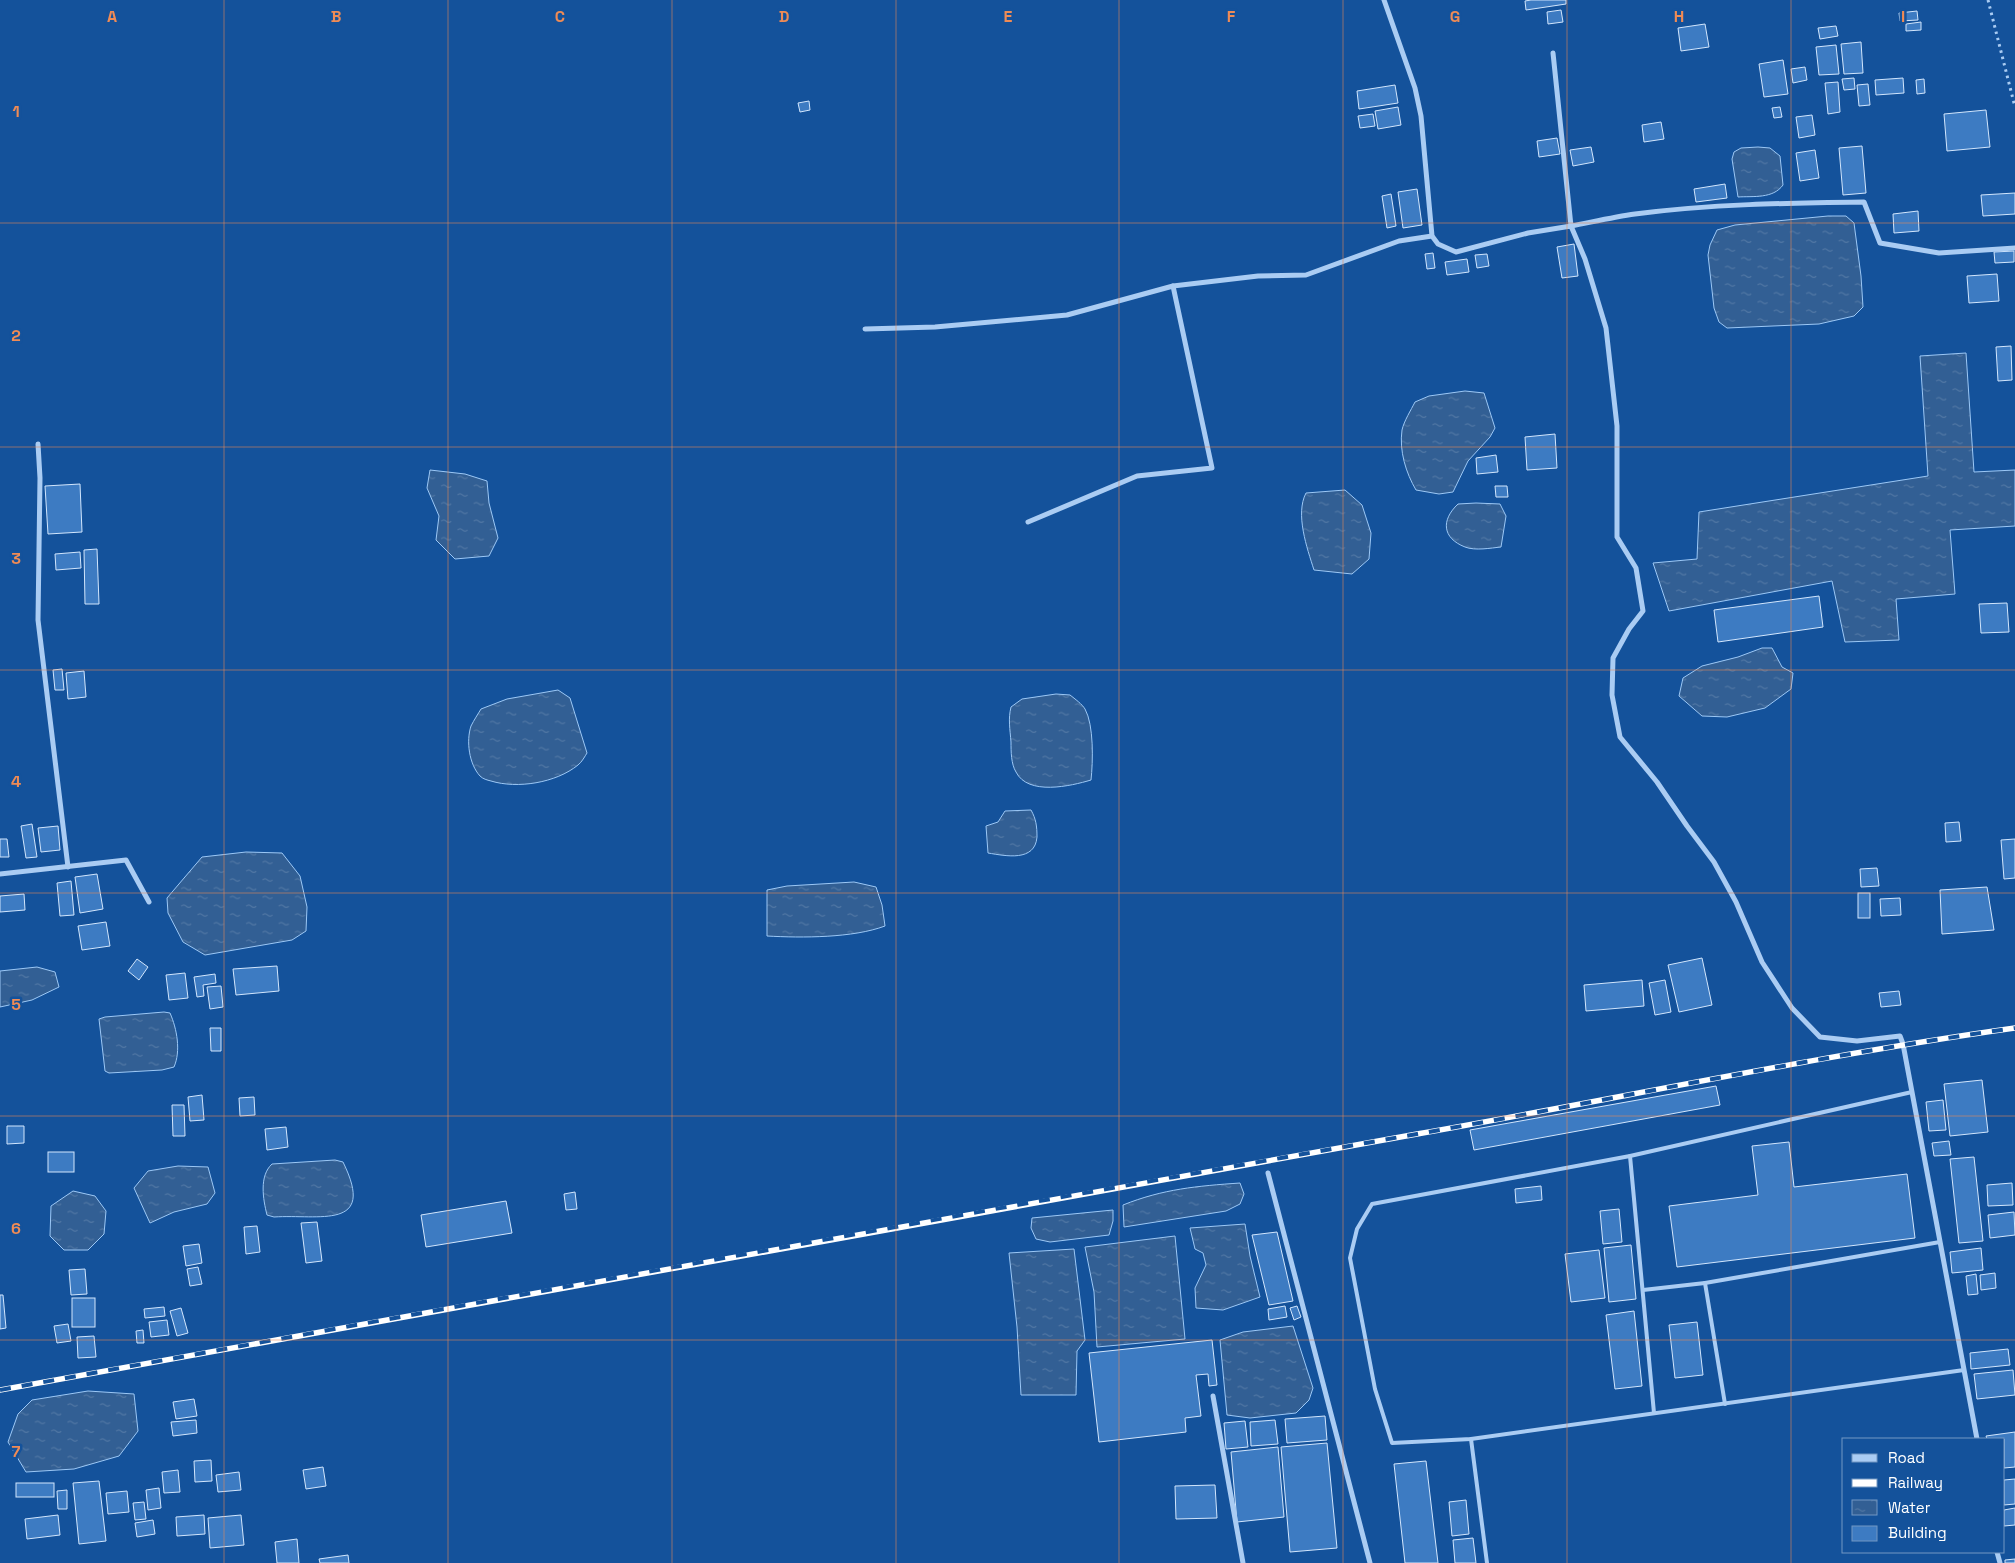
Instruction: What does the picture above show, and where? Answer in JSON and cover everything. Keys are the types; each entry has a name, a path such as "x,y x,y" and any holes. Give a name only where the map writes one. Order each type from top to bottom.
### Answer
{"street":[{"path":"1384,0 1415,88 1421,116 1432,236 1438,244 1456,252 1528,233 1634,214 1788,202 1864,202 1880,243 1939,253 2015,248"},
{"path":"1553,53 1571,226 1585,260 1606,328 1618,426 1617,537 1636,568 1643,611 1629,630 1613,658 1612,695 1620,737 1657,782 1714,862 1736,902 1762,962 1792,1008 1820,1037 1857,1042 1900,1036 1976,1438"},
{"path":"865,329 935,327 1067,315 1173,286 1258,276 1306,275 1399,241 1432,236"},
{"path":"1028,522 1138,476 1212,468 1173,286"},
{"path":"38,444 40,478 38,620 68,867"},
{"path":"0,874 126,860 149,902"},
{"path":"1268,1173 1370,1563"},
{"path":"1213,1396 1243,1563"}],"lane":[{"path":"1912,1092 1630,1156 1372,1204 1357,1229 1350,1258 1375,1389 1392,1443 1470,1439 1964,1370"},
{"path":"1630,1156 1654,1414"},
{"path":"1643,1290 1705,1283 1940,1242"},
{"path":"1705,1283 1724,1404"},
{"path":"1470,1439 1487,1563"}],"path":[{"path":"1988,0 2015,107"}],"water":[{"path":"1741,148 1770,148 1780,156 1783,185 1774,193 1768,195 1738,197 1732,159 1734,152"},
{"path":"1846,216 1854,223 1863,307 1854,316 1819,324 1727,328 1719,322 1714,308 1708,255 1710,245 1717,230 1735,225"},
{"path":"1966,353 1974,472 2015,470 2015,526 1950,530 1955,594 1896,599 1899,640 1845,642 1832,581 1669,611 1653,563 1697,559 1699,512 1928,476 1920,356"},
{"path":"1465,391 1484,393 1495,428 1490,437 1468,461 1453,492 1439,494 1416,490 1406,469 1402,454 1401,438 1404,423 1415,402 1429,396"},
{"path":"430,470 465,474 487,481 489,503 498,538 489,556 455,559 436,540 439,516 427,488"},
{"path":"1345,490 1362,505 1371,533 1369,559 1352,574 1314,570 1303,531 1302,511 1306,493"},
{"path":"1458,504 1500,504 1506,516 1501,547 1473,549 1457,543 1448,534 1447,522 1452,510"},
{"path":"1762,648 1772,648 1782,667 1793,673 1791,689 1765,708 1727,717 1702,716 1679,696 1683,678 1702,666 1738,657"},
{"path":"558,690 570,698 587,753 581,762 559,776 536,783 501,783 482,778 476,771 471,759 469,738 471,726 481,709 507,699"},
{"path":"1056,694 1070,695 1084,707 1088,716 1092,744 1091,780 1073,785 1040,787 1022,779 1014,769 1011,753 1010,711 1011,707 1022,699"},
{"path":"1031,810 1036,823 1037,837 1035,845 1031,850 1025,854 1011,856 988,853 986,826 998,822 1005,811"},
{"path":"246,852 282,853 300,876 307,907 306,931 292,940 205,955 183,942 168,913 167,898 202,857"},
{"path":"854,882 876,887 882,905 885,926 843,935 811,937 767,936 767,890 787,886"},
{"path":"37,967 55,972 59,987 32,1000 0,1007 0,971"},
{"path":"164,1012 170,1013 175,1026 178,1047 174,1067 162,1070 109,1073 105,1071 99,1019"},
{"path":"335,1160 343,1162 352,1184 353,1199 348,1209 338,1214 325,1216 274,1217 267,1215 263,1188 265,1175 272,1164"},
{"path":"178,1166 208,1167 215,1193 207,1204 174,1212 150,1223 134,1188 148,1171"},
{"path":"1240,1183 1244,1194 1240,1204 1226,1211 1124,1227 1123,1205 1152,1195 1180,1189"},
{"path":"73,1191 95,1196 106,1211 104,1234 88,1250 64,1250 50,1236 51,1206"},
{"path":"1113,1210 1113,1221 1109,1235 1050,1242 1036,1239 1031,1228 1032,1218"},
{"path":"1245,1224 1250,1256 1260,1297 1223,1310 1196,1308 1195,1288 1206,1265 1203,1253 1195,1249 1190,1228"},
{"path":"1175,1236 1185,1339 1097,1347 1094,1292 1085,1247"},
{"path":"1074,1249 1085,1340 1077,1351 1076,1395 1021,1395 1017,1327 1009,1253"},
{"path":"1293,1326 1313,1388 1309,1400 1296,1413 1250,1418 1227,1415 1220,1340 1243,1332"},
{"path":"88,1391 134,1394 138,1431 119,1456 74,1469 26,1472 8,1442 18,1414 32,1400"}],"building":[{"path":"1566,0 1566,4 1526,10 1525,1"},
{"path":"1561,10 1563,22 1548,24 1547,12"},
{"path":"1917,11 1918,20 1900,21 1899,13"},
{"path":"1921,22 1921,30 1906,31 1906,24"},
{"path":"1705,24 1709,47 1681,51 1678,28"},
{"path":"1836,26 1838,36 1820,39 1818,28"},
{"path":"1861,42 1863,73 1844,74 1841,44"},
{"path":"1836,45 1839,74 1819,75 1816,47"},
{"path":"1783,60 1788,94 1764,97 1759,64"},
{"path":"1805,67 1807,80 1793,83 1791,69"},
{"path":"1854,78 1855,89 1844,90 1842,79"},
{"path":"1903,78 1904,93 1876,95 1875,80"},
{"path":"1924,79 1925,93 1917,94 1916,80"},
{"path":"1838,82 1840,112 1828,114 1825,83"},
{"path":"1868,84 1870,105 1859,106 1857,85"},
{"path":"1395,85 1398,103 1359,109 1357,91"},
{"path":"809,101 810,110 800,112 798,103"},
{"path":"1398,107 1401,125 1378,129 1375,111"},
{"path":"1780,107 1782,117 1774,118 1772,108"},
{"path":"1986,110 1990,147 1947,151 1944,114"},
{"path":"1373,114 1375,126 1360,128 1358,116"},
{"path":"1812,115 1815,135 1799,138 1796,117"},
{"path":"1661,122 1664,139 1644,142 1642,125"},
{"path":"1557,138 1560,154 1539,157 1537,141"},
{"path":"1862,146 1866,193 1843,195 1839,148"},
{"path":"1591,147 1594,162 1573,166 1570,150"},
{"path":"1815,150 1819,178 1800,181 1796,153"},
{"path":"1725,184 1727,198 1696,202 1694,189"},
{"path":"1417,189 1422,225 1403,228 1398,192"},
{"path":"2015,193 2015,214 1983,216 1981,195"},
{"path":"1391,194 1396,226 1387,228 1382,196"},
{"path":"1918,211 1919,231 1894,233 1893,214"},
{"path":"1574,244 1578,276 1562,278 1557,247"},
{"path":"2014,251 2014,262 1995,263 1994,252"},
{"path":"1433,253 1435,268 1427,269 1425,254"},
{"path":"1487,254 1489,266 1477,268 1475,255"},
{"path":"1467,259 1469,272 1447,275 1445,262"},
{"path":"1997,274 1999,301 1969,303 1967,276"},
{"path":"2011,346 2012,380 1998,381 1996,347"},
{"path":"1555,434 1557,468 1527,470 1525,437"},
{"path":"1496,455 1498,472 1477,474 1476,458"},
{"path":"80,484 82,532 48,534 45,486"},
{"path":"1495,486 1507,486 1508,497 1496,497"},
{"path":"97,549 99,604 85,604 84,550"},
{"path":"80,552 81,568 56,570 55,554"},
{"path":"1819,596 1823,627 1718,642 1714,610"},
{"path":"2007,603 2009,632 1981,633 1979,604"},
{"path":"62,669 64,690 55,690 53,670"},
{"path":"84,671 86,697 68,699 66,673"},
{"path":"1959,822 1961,841 1946,842 1945,823"},
{"path":"32,824 37,857 26,858 21,826"},
{"path":"58,826 60,850 41,852 38,828"},
{"path":"0,839 7,839 9,857 0,857"},
{"path":"2015,839 2015,878 2004,879 2001,840"},
{"path":"1877,868 1879,886 1861,887 1860,869"},
{"path":"97,874 103,909 80,913 75,877"},
{"path":"71,881 74,915 60,916 57,883"},
{"path":"1987,887 1994,930 1942,934 1940,890"},
{"path":"1858,893 1870,893 1870,918 1858,918"},
{"path":"24,894 25,910 0,912 0,896"},
{"path":"1900,898 1901,915 1881,916 1880,899"},
{"path":"106,922 110,946 82,950 78,926"},
{"path":"1702,958 1712,1005 1679,1012 1668,965"},
{"path":"137,959 148,967 139,980 128,971"},
{"path":"277,966 279,991 236,995 233,969"},
{"path":"185,973 188,998 169,1000 166,975"},
{"path":"215,974 216,983 203,985 204,996 197,997 194,977"},
{"path":"1642,980 1644,1006 1586,1011 1584,985"},
{"path":"1665,980 1671,1012 1655,1015 1649,983"},
{"path":"221,986 223,1007 210,1009 207,987"},
{"path":"1899,991 1901,1005 1881,1007 1879,993"},
{"path":"210,1028 221,1028 221,1051 211,1051"},
{"path":"1982,1080 1988,1132 1950,1136 1944,1084"},
{"path":"1716,1086 1720,1105 1474,1150 1470,1130"},
{"path":"202,1095 204,1120 190,1121 188,1097"},
{"path":"254,1097 255,1115 240,1116 239,1098"},
{"path":"1943,1100 1946,1130 1929,1131 1926,1102"},
{"path":"172,1105 184,1105 185,1136 173,1136"},
{"path":"7,1126 24,1126 24,1143 7,1144"},
{"path":"286,1127 288,1147 267,1150 265,1129"},
{"path":"1949,1141 1951,1155 1934,1156 1932,1143"},
{"path":"1789,1142 1794,1187 1907,1174 1915,1238 1677,1267 1669,1206 1758,1195 1752,1146"},
{"path":"48,1152 74,1152 74,1172 48,1172"},
{"path":"1974,1157 1983,1241 1959,1243 1950,1159"},
{"path":"2012,1183 2013,1205 1988,1206 1987,1185"},
{"path":"1541,1186 1542,1200 1516,1203 1515,1189"},
{"path":"575,1192 577,1209 566,1210 564,1194"},
{"path":"506,1201 512,1233 426,1247 421,1215"},
{"path":"1619,1209 1622,1242 1603,1244 1600,1211"},
{"path":"2014,1212 2015,1235 1990,1238 1988,1215"},
{"path":"317,1222 322,1261 306,1263 301,1223"},
{"path":"257,1226 260,1252 246,1254 244,1227"},
{"path":"1277,1232 1293,1301 1269,1305 1252,1235"},
{"path":"199,1244 202,1263 186,1266 183,1246"},
{"path":"1631,1245 1636,1299 1609,1302 1604,1248"},
{"path":"1981,1248 1983,1270 1952,1273 1950,1252"},
{"path":"1599,1250 1605,1298 1571,1302 1565,1254"},
{"path":"198,1267 202,1284 190,1286 187,1269"},
{"path":"85,1269 87,1294 71,1295 69,1270"},
{"path":"1995,1273 1996,1288 1981,1290 1980,1275"},
{"path":"1976,1274 1978,1294 1968,1295 1966,1276"},
{"path":"0,1295 3,1295 6,1328 0,1329"},
{"path":"72,1298 95,1298 95,1327 72,1327"},
{"path":"1285,1306 1287,1317 1269,1320 1268,1309"},
{"path":"1297,1306 1301,1317 1294,1320 1290,1308"},
{"path":"164,1307 165,1316 145,1318 144,1309"},
{"path":"181,1308 188,1333 177,1336 170,1311"},
{"path":"1634,1311 1642,1386 1615,1389 1606,1315"},
{"path":"167,1320 169,1335 151,1337 149,1322"},
{"path":"1697,1322 1703,1375 1675,1378 1669,1325"},
{"path":"68,1324 71,1341 57,1343 54,1326"},
{"path":"143,1330 144,1343 137,1343 136,1331"},
{"path":"94,1336 96,1357 78,1358 77,1337"},
{"path":"1212,1340 1217,1385 1209,1386 1208,1374 1196,1375 1201,1416 1185,1418 1186,1432 1099,1442 1089,1353"},
{"path":"2008,1349 2010,1365 1971,1369 1970,1353"},
{"path":"2013,1370 2015,1395 1977,1399 1974,1374"},
{"path":"194,1399 197,1416 176,1419 173,1402"},
{"path":"1325,1416 1327,1440 1287,1443 1285,1419"},
{"path":"196,1420 197,1433 173,1436 171,1422"},
{"path":"1275,1420 1278,1444 1251,1446 1250,1422"},
{"path":"1245,1421 1248,1447 1226,1449 1224,1423"},
{"path":"2015,1432 2015,1467 2005,1468 2005,1438 1987,1438 1986,1436"},
{"path":"1327,1443 1337,1548 1290,1552 1281,1447"},
{"path":"1278,1447 1284,1517 1237,1522 1231,1452"},
{"path":"211,1460 212,1481 195,1482 194,1461"},
{"path":"1426,1461 1438,1563 1405,1563 1394,1464"},
{"path":"323,1467 326,1486 306,1489 303,1470"},
{"path":"178,1470 180,1492 164,1493 162,1472"},
{"path":"239,1472 241,1490 218,1492 216,1475"},
{"path":"2015,1479 2015,1504 2005,1505 2005,1480"},
{"path":"99,1481 106,1541 79,1544 73,1483"},
{"path":"16,1483 54,1483 54,1497 16,1497"},
{"path":"1215,1485 1217,1518 1176,1519 1175,1486"},
{"path":"159,1488 161,1508 148,1510 146,1490"},
{"path":"67,1490 67,1509 58,1509 57,1491"},
{"path":"127,1491 129,1512 108,1514 106,1493"},
{"path":"1466,1500 1469,1534 1452,1536 1449,1502"},
{"path":"144,1502 146,1519 135,1520 133,1503"},
{"path":"2015,1508 2015,1525 2005,1526 2005,1510"},
{"path":"58,1515 60,1535 27,1539 25,1519"},
{"path":"204,1515 205,1534 177,1536 176,1517"},
{"path":"241,1515 244,1545 210,1548 208,1518"},
{"path":"153,1520 155,1534 137,1537 135,1523"},
{"path":"1473,1538 1476,1563 1455,1563 1453,1540"},
{"path":"297,1539 299,1563 277,1563 275,1542"},
{"path":"348,1555 349,1563 320,1563 319,1559"},
{"path":"2015,1559 2015,1563 2005,1563 2005,1560"}],"railway":[{"path":"0,1390 1492,1121 1865,1051 2015,1028"}]}
